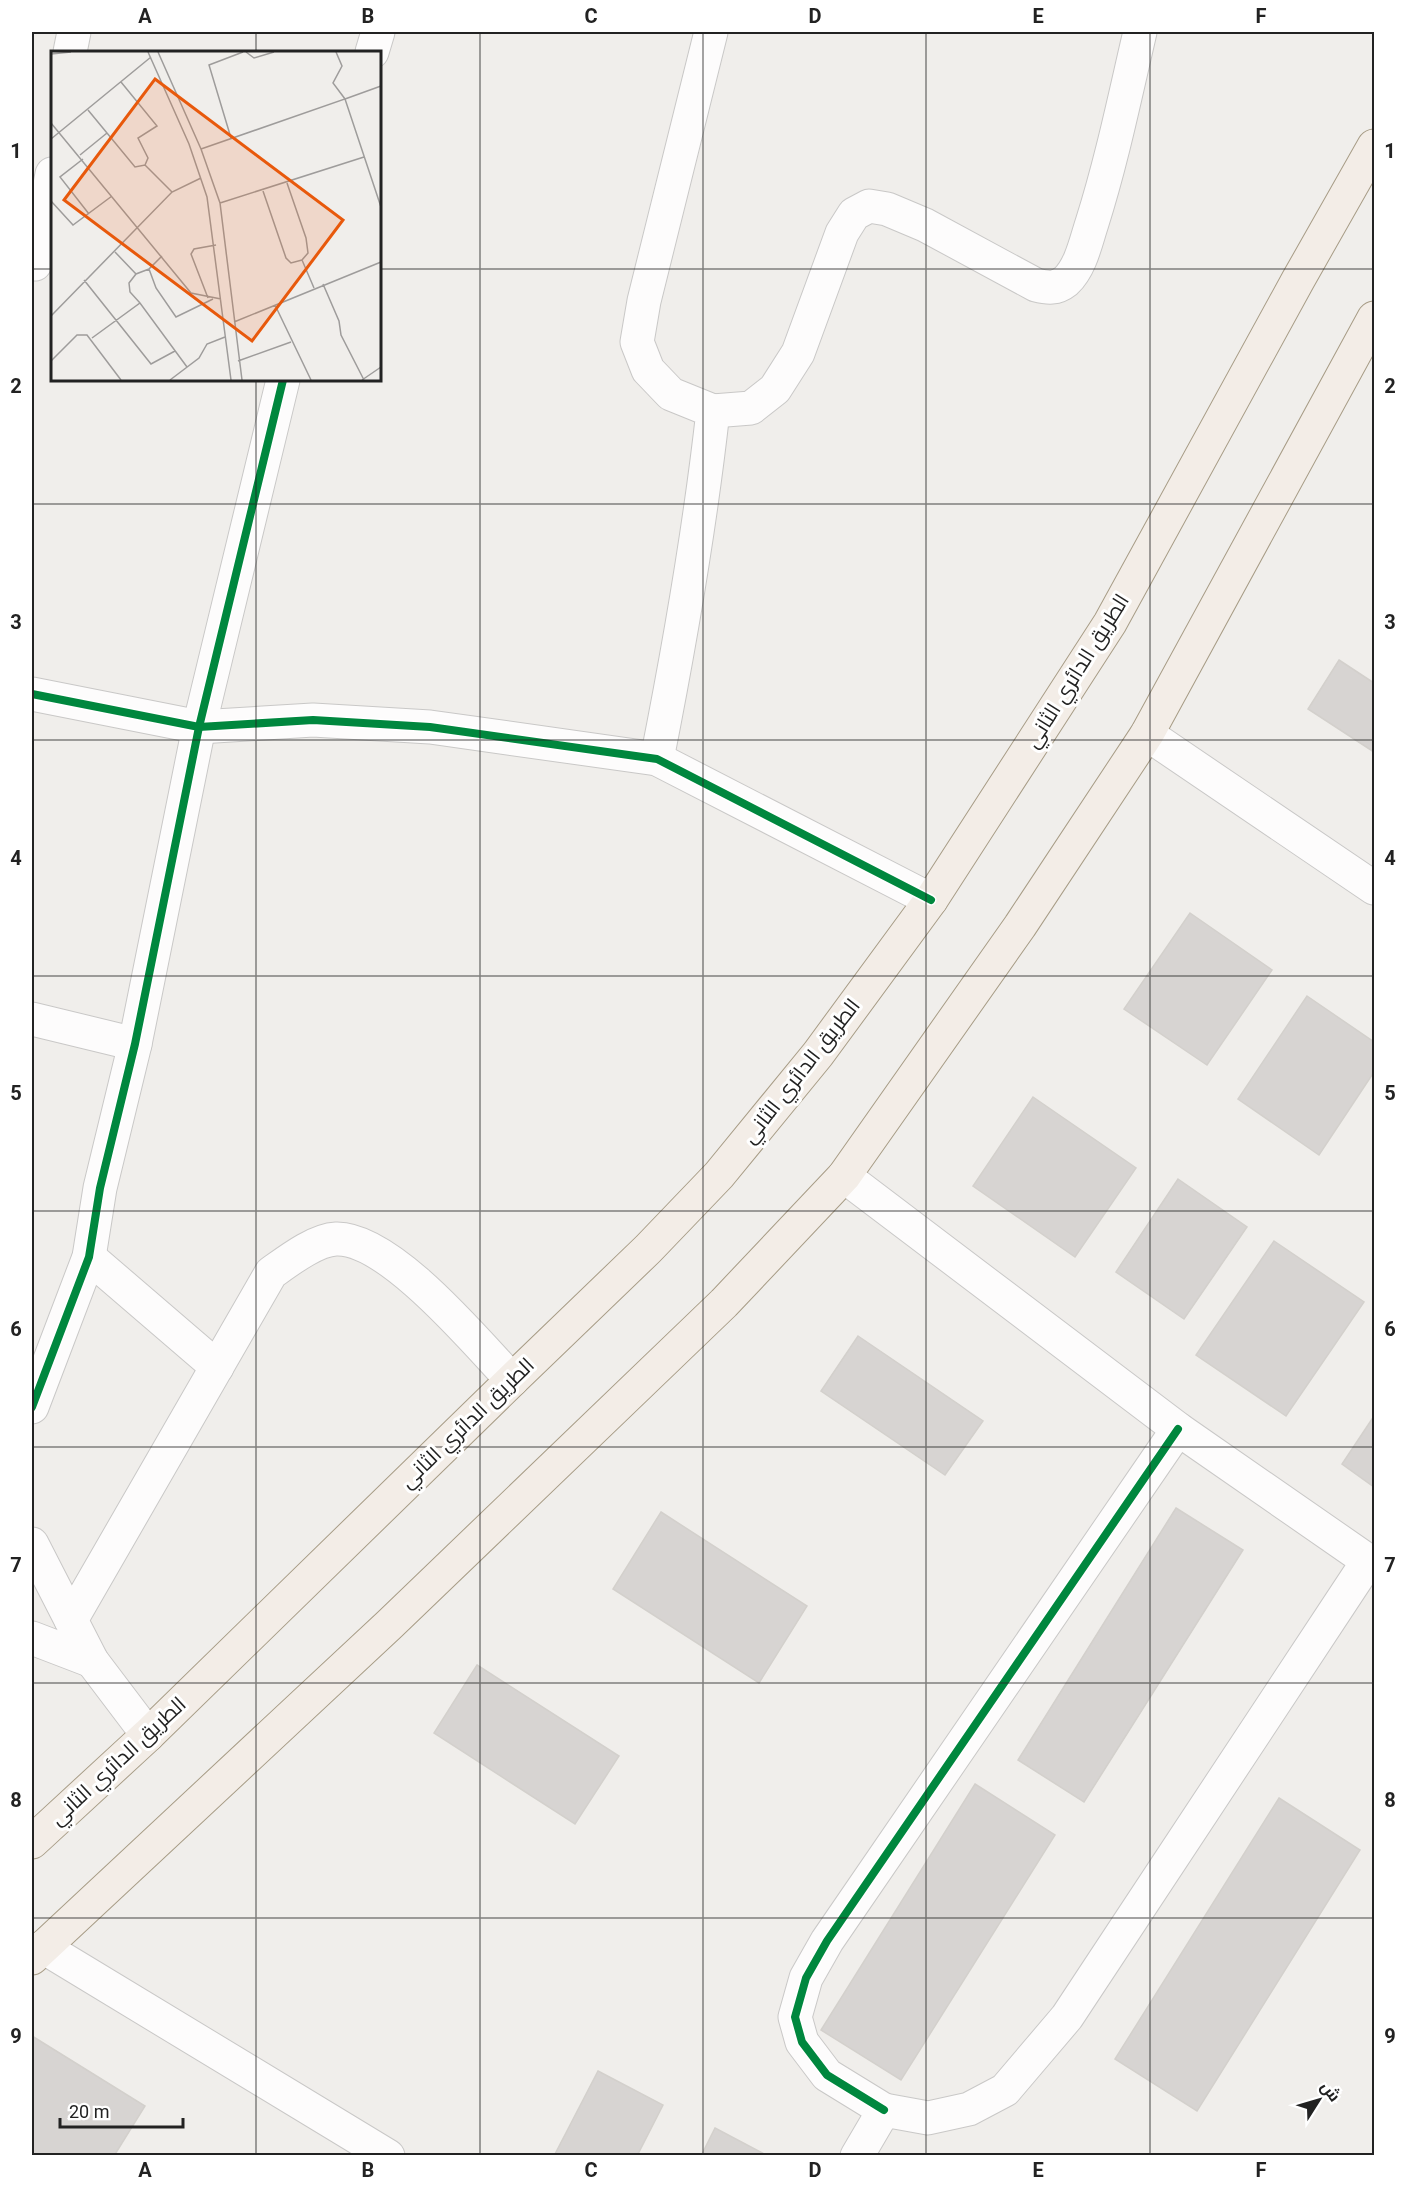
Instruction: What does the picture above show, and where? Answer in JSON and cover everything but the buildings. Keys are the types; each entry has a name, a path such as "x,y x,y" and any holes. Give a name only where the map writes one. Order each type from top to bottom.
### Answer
{"main road":[{"name":"الطريق الدائري الثاني","path":"32,1842 148,1735 648,1249 719,1175 819,1054 931,900 1110,622 1374,146"},
{"path":"37,1953 390,1624 690,1336 732,1295 844,1176 1020,926 1147,734 1374,318"}],"street":[{"path":"70,51 74,32"},
{"path":"372,51 378,32"},
{"path":"711,32 644,301 637,342 648,370 671,394 713,411 751,408 775,389 798,353 842,233 854,214 869,206 886,209 925,225 1036,285 1047,288 1058,287 1068,279 1083,251 1109,168 1140,32"},
{"path":"40,265 51,182"},
{"path":"32,1407 89,1257 100,1188 135,1044 199,727 283,381"},
{"path":"657,759 703,496 713,411"},
{"path":"32,694 199,727 313,720 430,727 657,759 931,900"},
{"path":"1147,734 1374,888"},
{"path":"32,1019 135,1044"},
{"path":"844,1176 1178,1429 1371,1563 1067,2017 1005,2090 969,2109 928,2118 884,2110 827,2075 802,2042 795,2017 806,1978 827,1941 1178,1429"},
{"path":"71,1620 272,1273 305,1249 335,1239 364,1244 412,1276 512,1380"},
{"path":"89,1257 217,1367"},
{"path":"32,1544 92,1660 148,1735"},
{"path":"32,1638 92,1660"},
{"path":"37,1953 388,2156"},
{"path":"856,2156 884,2110"}],"cycle path":[{"path":"32,1407 89,1257 100,1188 135,1044 199,727 283,381"},
{"path":"32,694 199,727 313,720 430,727 657,759 931,900"},
{"path":"884,2110 827,2075 802,2042 795,2017 806,1978 827,1941 1178,1429"}]}
